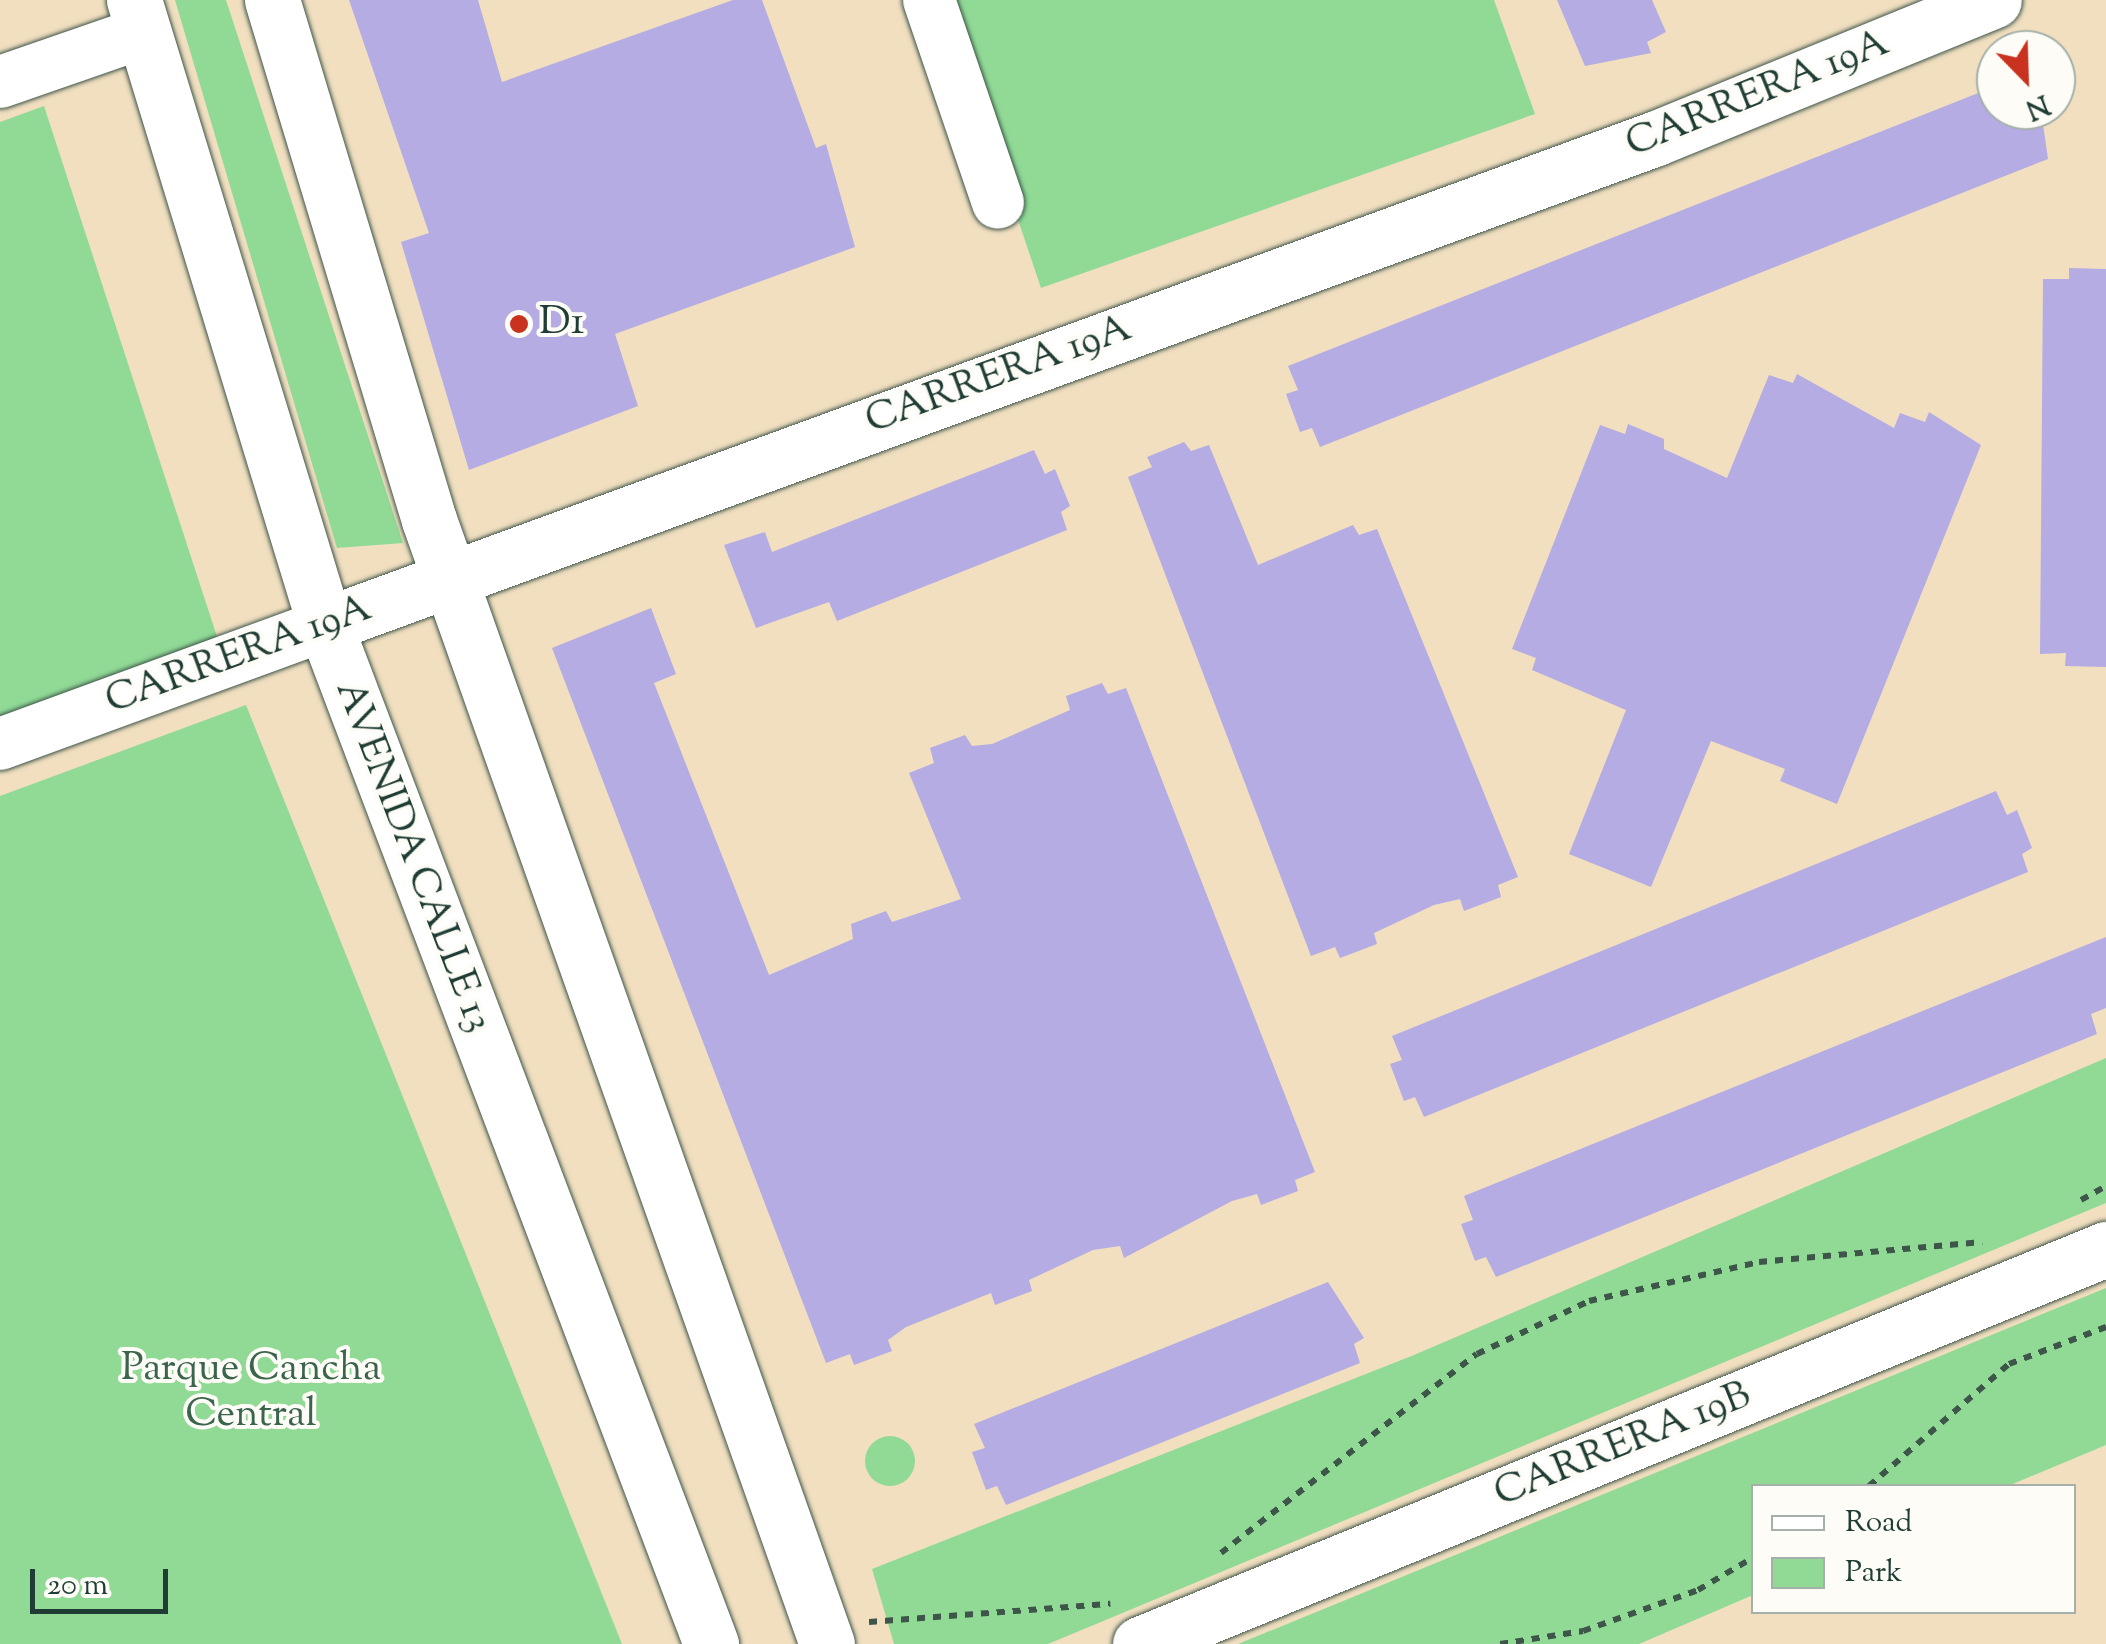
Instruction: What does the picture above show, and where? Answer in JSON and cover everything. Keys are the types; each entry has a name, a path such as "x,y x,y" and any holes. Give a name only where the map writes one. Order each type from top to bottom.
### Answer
{"street":[{"path":"272,0 450,579 825,1638"},
{"path":"929,0 998,203"},
{"name":"CARRERA 19A","path":"0,744 1654,139 1994,0"},
{"path":"0,82 139,16"},
{"name":"AVENIDA CALLE 13","path":"139,16 325,624 710,1644"},
{"name":"CARRERA 19B","path":"1132,1621 2106,1249"}],"path":[{"path":"2067,1209 2106,1186"},
{"path":"1212,1560 1477,1354 1588,1302 1760,1262 1999,1236"},
{"path":"1871,1484 2010,1364 2106,1327"},
{"path":"1500,1644 1583,1631 1698,1590 1751,1559"},
{"path":"825,1638 1132,1621"}],"green space":[{"path":"175,0 226,0 403,543 337,548"},
{"path":"944,0 1494,0 1535,114 1041,288"},
{"path":"44,106 222,652 0,728 0,122"},
{"name":"Parque Cancha Central","path":"246,705 622,1644 0,1644 0,796"},
{"path":"2106,1058 2106,1203 1048,1644 894,1644 872,1569 1414,1355"},
{"path":"2106,1288 2106,1445 2013,1484 1751,1484 1751,1596 1639,1644 1238,1644"},
{"path":"890,1436 907,1444 915,1461 907,1478 890,1486 873,1478 865,1461 873,1444"}],"building":[{"path":"349,0 478,0 502,82 733,0 762,0 816,148 826,144 855,247 615,334 638,406 469,470 401,242 429,233"},
{"path":"1557,0 1652,0 1666,32 1647,42 1651,53 1585,66"},
{"path":"1976,94 1976,130 2044,130 2048,159 1320,447 1312,428 1300,432 1286,394 1298,390 1288,366"},
{"path":"2069,268 2106,269 2106,667 2065,666 2066,653 2040,654 2043,279 2069,279"},
{"path":"1797,374 1894,428 1900,413 1925,422 1929,412 1981,445 1837,804 1780,781 1785,769 1711,741 1651,887 1569,854 1626,710 1532,670 1536,658 1512,649 1600,425 1625,434 1628,424 1664,439 1664,449 1727,478 1769,375 1793,383"},
{"path":"1184,442 1191,451 1209,445 1258,565 1353,525 1359,535 1377,529 1518,877 1498,885 1501,897 1464,911 1460,899 1434,905 1374,933 1377,944 1340,958 1335,947 1311,956 1128,477 1152,467 1147,457"},
{"path":"1034,450 1045,474 1055,469 1070,506 1061,512 1067,530 837,621 829,602 756,628 724,545 765,532 772,552"},
{"path":"651,608 676,674 654,683 769,975 853,939 851,924 886,911 892,922 961,899 909,773 934,763 930,748 965,735 972,746 992,744 1070,710 1066,696 1102,683 1108,694 1126,688 1315,1172 1295,1180 1298,1191 1261,1205 1257,1194 1232,1201 1124,1258 1120,1246 1093,1250 1029,1280 1032,1291 995,1305 991,1293 906,1327 888,1340 892,1351 854,1365 850,1354 826,1363 552,648"},
{"path":"1996,791 2007,815 2017,810 2032,848 2022,854 2028,872 1424,1117 1415,1097 1404,1101 1390,1064 1402,1060 1392,1036"},
{"path":"2106,937 2106,1008 2091,1014 2097,1034 1496,1277 1486,1257 1475,1261 1461,1224 1473,1220 1464,1196"},
{"path":"1328,1282 1364,1338 1354,1344 1360,1363 1006,1505 997,1486 986,1490 972,1452 985,1448 974,1424"}],"place":[{"name":"D1","path":"519,324"}]}
